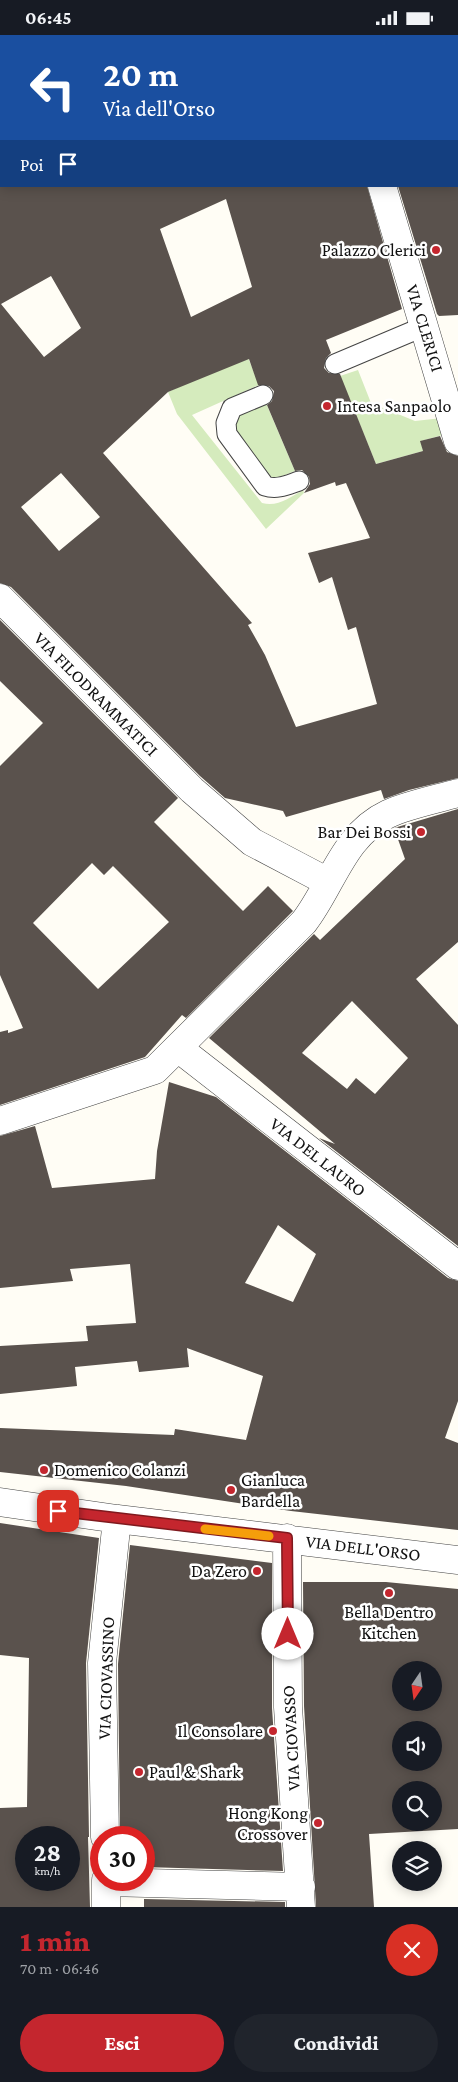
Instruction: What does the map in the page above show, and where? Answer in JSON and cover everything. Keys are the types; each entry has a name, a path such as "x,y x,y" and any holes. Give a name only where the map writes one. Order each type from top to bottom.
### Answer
{"street":[{"name":"VIA CLERICI","path":"382,187 458,441"},
{"name":"VIA FILODRAMMATICI","path":"0,598 192,791 252,842 328,883"},
{"path":"0,1121 155,1070 304,922 312,912 354,840 369,826 389,813 458,793"},
{"name":"VIA DEL LAURO","path":"178,1048 458,1266"},
{"name":"VIA DELL'ORSO","path":"0,1502 117,1519 458,1560"},
{"name":"VIA CIOVASSINO","path":"105,1826 102,1663 117,1519"},
{"name":"VIA CIOVASSO","path":"287,1538 288,1707 301,1897"},
{"path":"134,1891 301,1897"}],"lane":[{"path":"335,364 425,326"},
{"path":"263,395 232,408 226,423 227,434 265,485 274,488 299,481"}],"green space":[{"path":"247,355 259,385 192,415 262,503 278,503 303,490 304,493 266,529 177,414 168,392"},
{"path":"358,370 371,403 415,421 442,418 446,434 421,441 423,451 376,464 340,376"},
{"path":"266,403 295,471 277,478 268,477 235,430 236,418 240,414"}],"building":[{"path":"0,187 367,187 402,309 326,340 331,353 326,358 324,368 329,373 340,374 376,464 423,451 420,441 440,436 447,452 458,456 458,778 409,790 384,799 381,790 286,817 283,811 225,798 200,776 11,587 0,583","holes":["226,199 252,287 191,317 160,229","51,276 81,328 44,357 1,304","249,359 258,385 269,386 274,391 272,401 267,405 295,471 302,470 309,477 310,484 304,493 335,482 336,486 346,483 370,538 308,553 319,583 332,577 348,630 356,627 377,704 296,727 265,655 248,625 252,623 103,453 168,392","61,473 100,517 59,551 21,507"]},
{"name":"Palazzo Clerici","path":"398,187 458,187 458,315 439,316"},
{"path":"0,620 178,798 154,822 243,911 268,886 293,911 186,1018 182,1015 145,1057 0,1105 0,1032 8,1030 8,1033 23,1028 0,975 0,766 43,723 0,681","holes":["92,863 104,875 113,866 169,922 98,989 33,923"]},
{"path":"458,809 458,942 416,979 458,1025 458,1246 319,1138 335,1144 209,1038 314,934 320,940 405,859 394,828","holes":["352,1001 408,1058 375,1094 356,1078 347,1089 302,1053"]},
{"path":"169,1082 216,1097 448,1278 458,1281 458,1401 445,1438 458,1443 458,1530 291,1511 126,1486 0,1472 0,1428 174,1435 175,1429 246,1440 263,1376 187,1348 189,1367 139,1372 137,1361 75,1367 77,1386 0,1394 0,1346 88,1341 86,1326 136,1323 130,1264 70,1269 73,1281 0,1288 0,1136 35,1126 52,1188 155,1179 157,1151","holes":["278,1225 316,1254 293,1302 245,1283"]},
{"path":"0,1523 99,1538 86,1663 90,1907 0,1907 0,1808 27,1807 29,1658 0,1655"},
{"path":"130,1545 272,1563 272,1708 283,1871 155,1867 155,1826 120,1826 118,1664"},
{"path":"303,1582 386,1582 458,1589 458,1829 442,1830 442,1781 392,1781 392,1831 422,1831 369,1834 374,1907 316,1907 304,1706"},
{"path":"144,1899 285,1902 285,1907 144,1907"}],"slow traffic":[{"path":"205,1529 269,1536"}],"place":[{"name":"Palazzo Clerici","path":"436,250"},
{"name":"Intesa Sanpaolo","path":"327,406"},
{"name":"Bar Dei Bossi","path":"421,832"},
{"name":"Domenico Colanzi","path":"44,1470"},
{"name":"Gianluca Bardella","path":"231,1490"},
{"name":"Da Zero","path":"257,1571"},
{"name":"Bella Dentro Kitchen","path":"389,1593"},
{"name":"Il Consolare","path":"273,1731"},
{"name":"Paul & Shark","path":"139,1772"},
{"name":"Hong Kong Crossover","path":"318,1823"}],"route":[{"path":"58,1511 287,1538 288,1634"}]}
